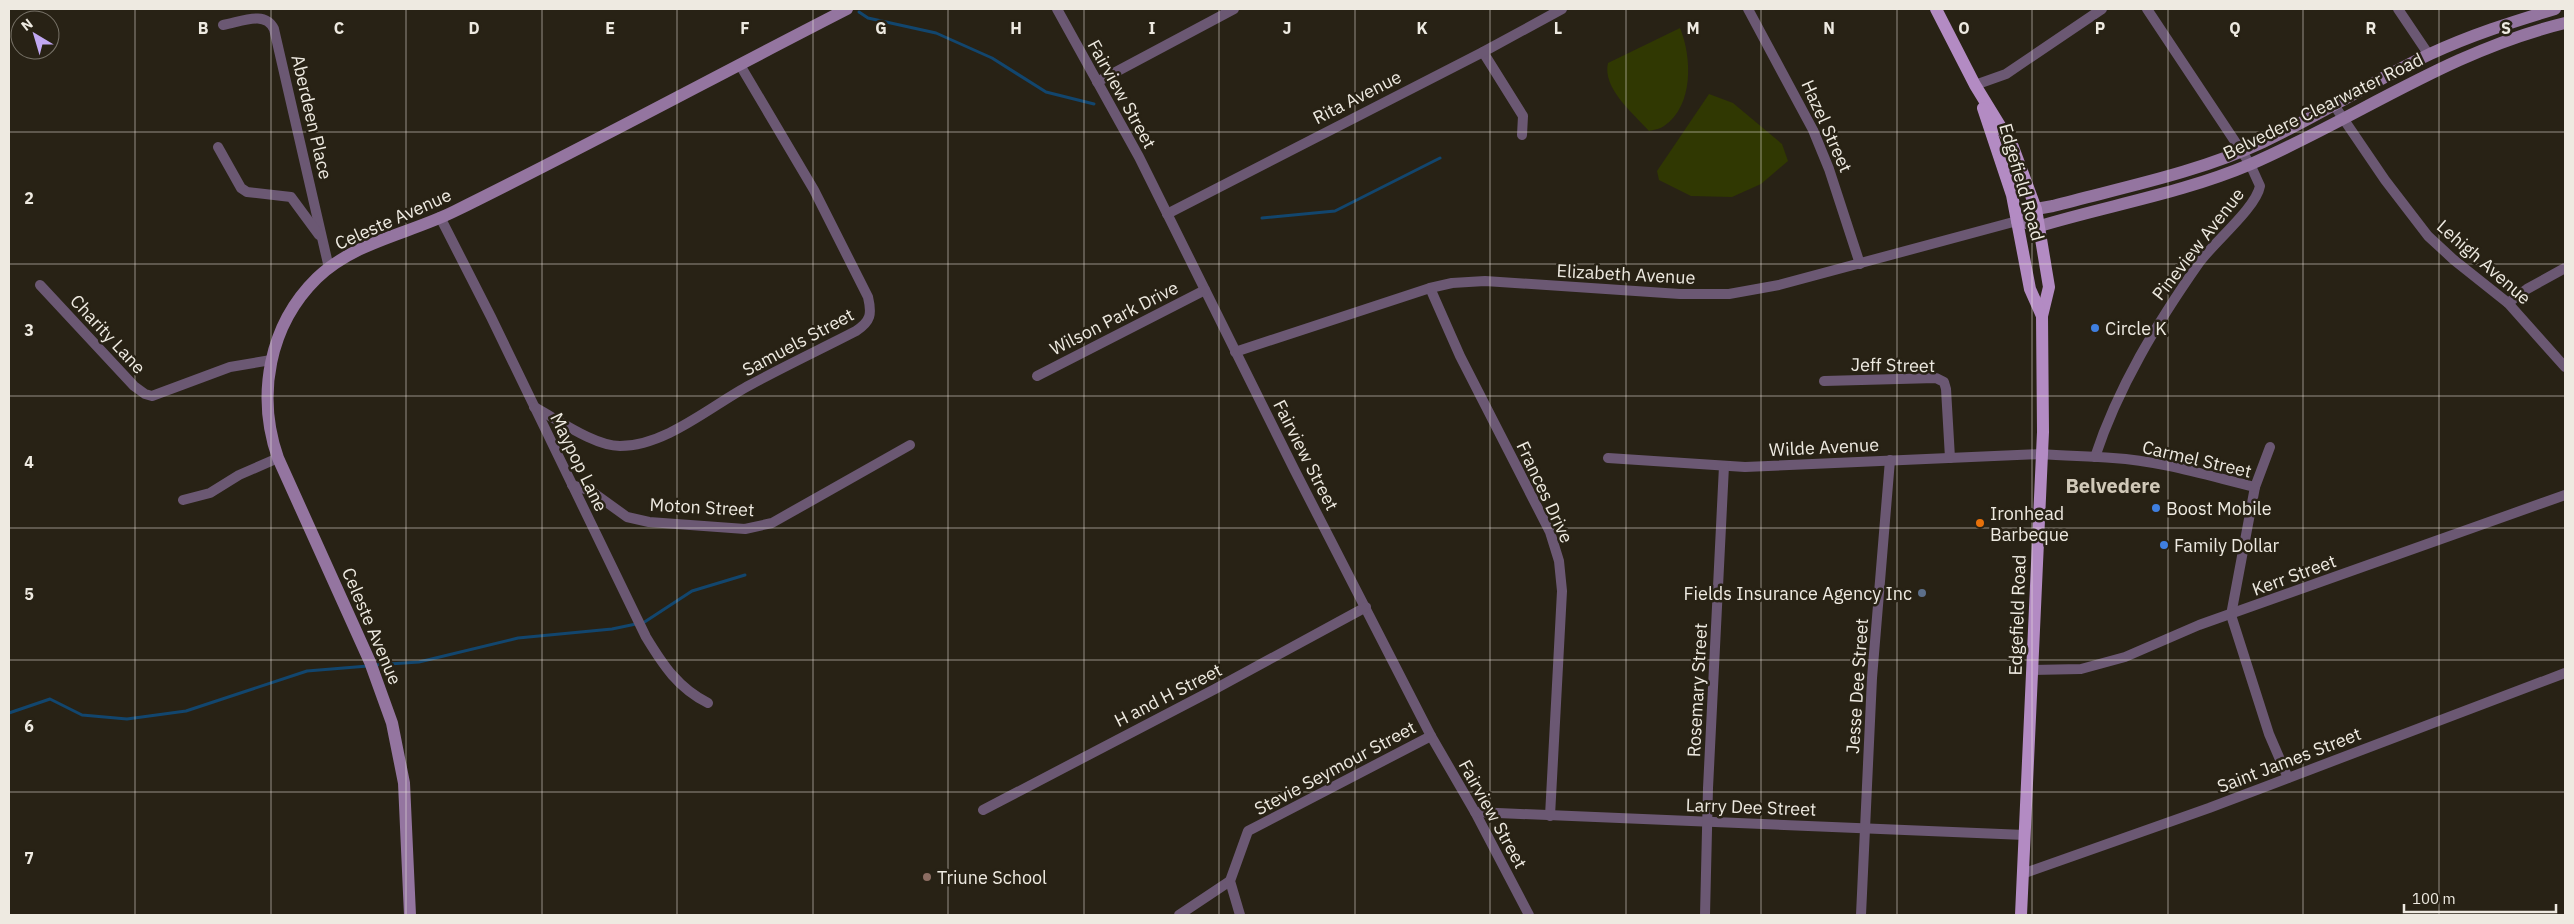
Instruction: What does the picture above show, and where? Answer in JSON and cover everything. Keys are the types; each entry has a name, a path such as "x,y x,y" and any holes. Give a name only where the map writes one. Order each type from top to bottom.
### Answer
{"main road":[{"name":"Edgefield Road","path":"1936,9 1975,85 2013,147 2036,209 2049,287 2042,316 2044,395 2020,915"},
{"name":"Edgefield Road","path":"1975,85 2012,195 2030,290 2042,316"}],"street":[{"name":"Celeste Avenue","path":"410,915 404,783 392,723 370,662 278,458 268,417 267,391 271,360 288,316 307,290 329,268 369,245 440,217 847,9"},
{"name":"Fairview Street","path":"1057,9 1167,214 1235,352 1431,736 1475,812 1529,915"},
{"path":"1097,82 1234,9"},
{"name":"Rita Avenue","path":"1167,214 1483,52 1562,9"},
{"name":"Hazel Street","path":"1748,9 1813,130 1829,169 1860,264"},
{"path":"1975,85 2006,74 2102,9"},
{"name":"Pineview Avenue","path":"2095,457 2126,383 2152,331 2201,261 2258,193 2260,186 2250,164 2147,9"},
{"path":"2398,9 2429,55"},
{"name":"Belvedere Clearwater Road","path":"2017,222 2036,209 2183,172 2240,151 2334,105 2429,55 2497,26 2555,9"},
{"name":"Aberdeen Place","path":"223,25 264,18 271,22 329,268"},
{"name":"Belvedere Clearwater Road","path":"2017,222 2040,226 2221,176 2343,119 2403,86 2476,52 2565,23"},
{"path":"1483,52 1523,116 1522,135"},
{"name":"Samuels Street","path":"534,407 580,432 608,444 620,446 640,443 691,422 749,385 868,324 872,312 868,296 814,190 740,65"},
{"name":"Lehigh Avenue","path":"2334,105 2428,236 2454,260 2508,302 2565,367"},
{"path":"218,147 242,188 247,192 291,197 323,240"},
{"name":"Maypop Lane","path":"440,217 646,637 662,664 687,691 708,704"},
{"name":"Elizabeth Avenue","path":"1235,352 1430,288 1452,283 1485,281 1671,294 1729,294 1779,285 2017,222"},
{"path":"2508,302 2565,268"},
{"name":"Charity Lane","path":"40,285 134,386 145,394 152,396 221,370 271,360"},
{"name":"Frances Drive","path":"1430,288 1460,356 1550,532 1559,561 1562,591 1550,816"},
{"name":"Wilson Park Drive","path":"1037,376 1205,290"},
{"name":"Jeff Street","path":"1824,382 1936,378 1944,382 1950,458"},
{"name":"Moton Street","path":"572,484 591,491 627,517 649,522 745,529 772,523 910,445"},
{"path":"2255,487 2270,447"},
{"name":"Carmel Street","path":"2041,454 2114,458 2175,468 2255,487 2231,615 2269,734 2288,778"},
{"name":"Wilde Avenue","path":"1608,458 1745,467 2041,454"},
{"path":"183,500 210,493 239,475 278,458"},
{"name":"Jesse Dee Street","path":"1861,915 1872,678 1890,460"},
{"name":"Rosemary Street","path":"1706,915 1707,821 1724,466"},
{"name":"Kerr Street","path":"2032,670 2062,671 2090,667 2125,657 2178,633 2565,495"},
{"name":"H and H Street","path":"983,810 1215,689 1366,607"},
{"name":"Saint James Street","path":"2022,874 2209,808 2565,673"},
{"name":"Stevie Seymour Street","path":"1230,881 1248,831 1431,736"},
{"name":"Larry Dee Street","path":"1475,812 2025,835"},
{"path":"1179,915 1230,881 1240,915"}],"green space":[{"path":"1680,28 1687,53 1688,66 1685,94 1681,106 1674,117 1662,127 1649,131 1614,91 1607,72 1608,63"},
{"path":"1709,94 1733,103 1782,144 1788,161 1761,184 1732,197 1691,196 1659,180 1657,171"}],"waterway":[{"path":"859,12 868,18 936,33 992,58 1046,92 1094,104"},
{"path":"1262,218 1335,211 1440,158"},
{"path":"643,623 692,591 745,575"},
{"path":"374,665 419,662 518,638 612,629 636,624"},
{"path":"9,713 50,699 82,715 127,719 186,711 307,671 368,666"}],"place":[{"name":"Circle K","path":"2095,328"},
{"name":"Boost Mobile","path":"2156,508"},
{"name":"Ironhead Barbeque","path":"1980,523"},
{"name":"Family Dollar","path":"2164,545"},
{"name":"Fields Insurance Agency Inc","path":"1922,593"},
{"name":"Triune School","path":"927,877"}],"district":[{"name":"Belvedere","path":"2113,485"}]}
